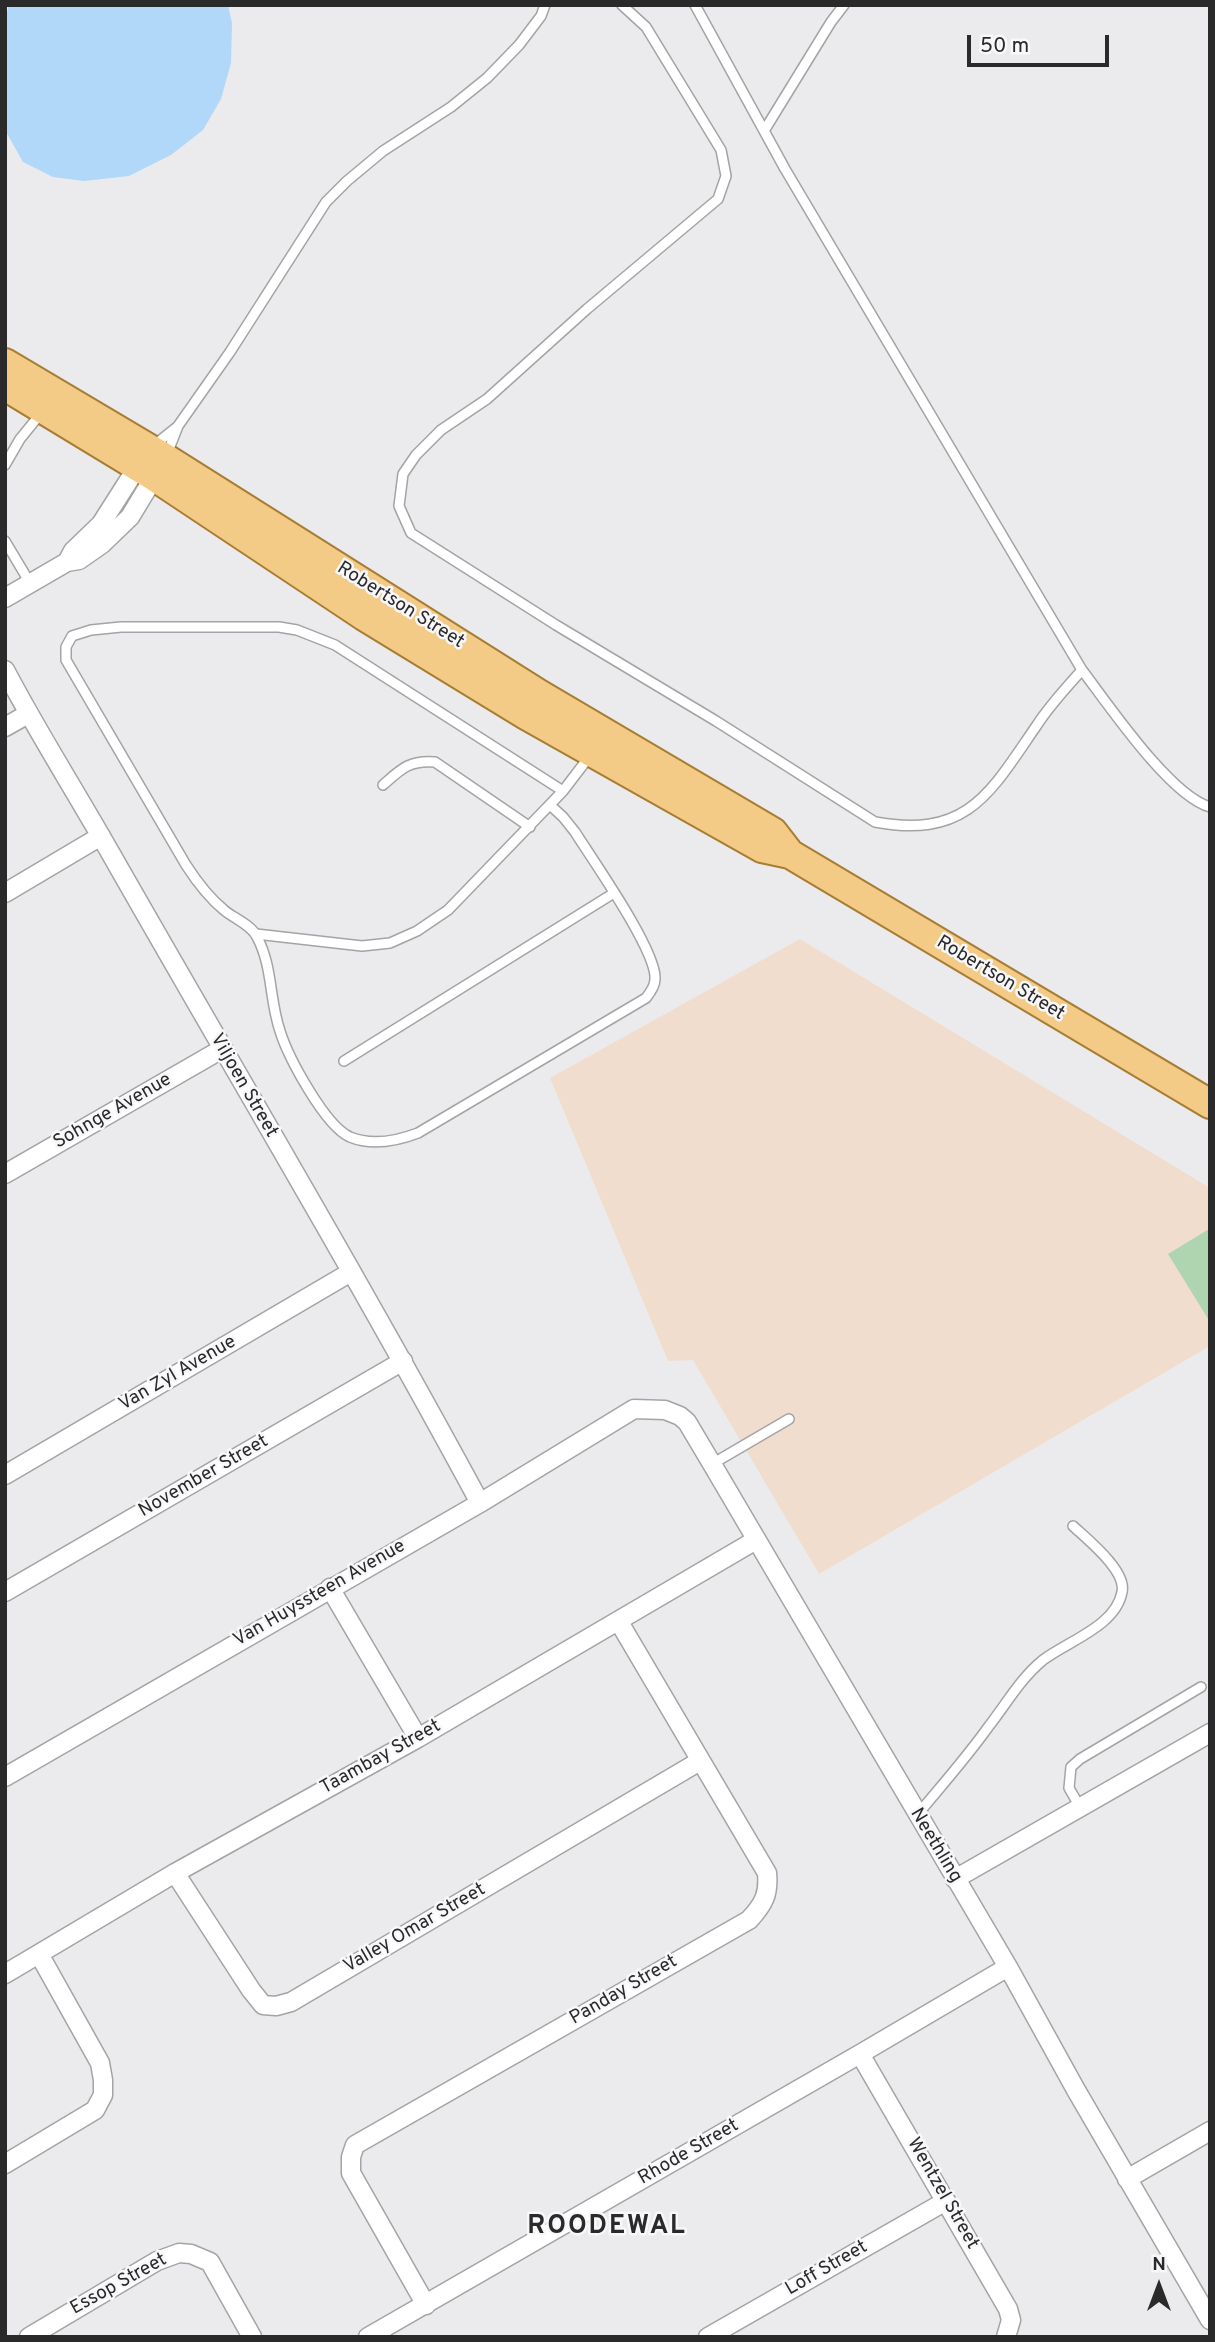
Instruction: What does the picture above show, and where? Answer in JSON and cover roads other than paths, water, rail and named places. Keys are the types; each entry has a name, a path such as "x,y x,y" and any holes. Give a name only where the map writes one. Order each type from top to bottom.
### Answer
{"main road":[{"name":"Robertson Street","path":"5,363 152,463 364,616 526,715 599,742 762,848 790,854 1210,1104"},
{"name":"Robertson Street","path":"5,386 44,410 152,463"}],"street":[{"path":"5,597 67,562 73,551 101,524 152,463"},
{"name":"Viljoen Street","path":"5,670 403,1361 480,1503"},
{"path":"5,727 28,714"},
{"path":"5,893 101,836"},
{"name":"Sohnge Avenue","path":"5,1174 222,1049"},
{"name":"Van Zyl Avenue","path":"5,1475 351,1272"},
{"name":"November Street","path":"5,1592 403,1361"},
{"name":"Van Huyssteen Avenue","path":"5,1777 480,1503 634,1409"},
{"name":"Neethling","path":"634,1409 665,1410 687,1422 1008,1967 1210,2320"},
{"name":"Taambay Street","path":"5,1974 175,1873 418,1738 756,1541"},
{"path":"330,1588 418,1738"},
{"name":"Panday Street","path":"426,2305 351,2173 351,2157 355,2145 749,1920 763,1905 769,1888 767,1873 620,1622"},
{"path":"955,1879 1208,1738"},
{"name":"Valley Omar Street","path":"175,1873 251,1990 263,2005 276,2007 291,2002 700,1762"},
{"path":"5,2164 87,2116 95,2110 103,2095 100,2063 39,1954"},
{"name":"Rhode Street","path":"368,2337 1008,1967"},
{"name":"Wentzel Street","path":"860,2054 1008,2309 1011,2320 1006,2337"},
{"path":"1128,2179 1210,2131"},
{"name":"Loff Street","path":"708,2337 946,2201"},
{"name":"Essop Street","path":"29,2337 157,2261 179,2253 191,2254 210,2262 253,2337"}],"lane":[{"path":"152,463 230,352 326,202 383,151 451,107 487,78 519,45 541,16 545,5"},
{"path":"622,5 646,27 721,150 726,176 718,199 587,309 487,399 441,430 416,455 403,474 399,506 411,533 875,822 899,826 952,819 988,794 1046,712 1082,670"},
{"path":"695,5 764,131 1082,670 1124,726 1173,784 1198,804 1210,807"},
{"path":"764,131 844,5"},
{"path":"5,466 20,439 44,410"},
{"path":"152,463 178,426"},
{"path":"5,541 30,583"},
{"path":"564,791 335,645 297,630 279,627 121,627 91,630 72,636 66,647 66,660 186,865 204,892 224,911 256,934 362,946 390,943 417,931 448,910 530,827 564,791 599,742"},
{"path":"383,785 406,765 421,761 435,762 530,827"},
{"path":"256,934 270,973 279,1030 296,1067 334,1125 350,1137 371,1141 395,1141 418,1133 646,998 655,979 646,946 614,893 575,832 550,806"},
{"path":"344,1061 614,893"},
{"path":"712,1464 789,1419"},
{"path":"917,1815 990,1726 1008,1696 1027,1675 1044,1660 1110,1617 1119,1603 1124,1589 1117,1575 1106,1557 1073,1526"},
{"path":"1080,1807 1069,1788 1071,1767 1201,1687"}],"water":[{"path":"9,5 228,5 232,23 231,63 221,99 203,130 171,155 129,176 84,181 53,177 23,162 5,130 5,20"}],"district":[{"name":"ROODEWAL","path":"607,2228"}]}
